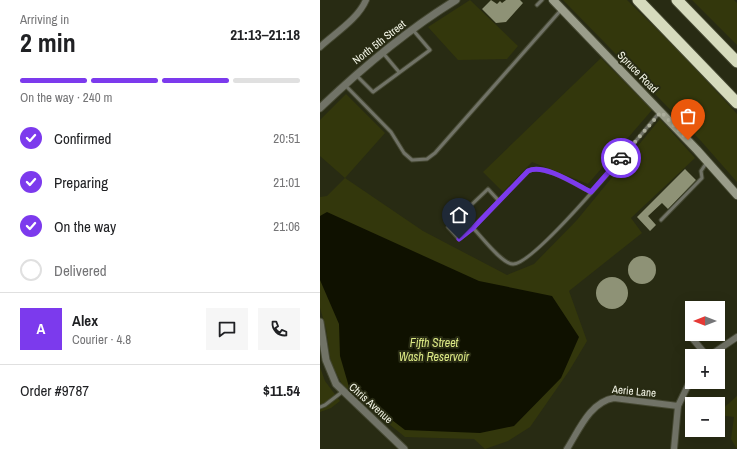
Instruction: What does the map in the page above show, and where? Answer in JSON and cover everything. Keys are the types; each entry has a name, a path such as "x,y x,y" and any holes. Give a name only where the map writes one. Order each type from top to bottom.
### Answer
{"highway":[{"path":"638,0 737,103"},
{"path":"678,0 737,62"}],"main road":[{"path":"549,0 562,9"},
{"name":"Spruce Road","path":"554,0 707,161 737,195"}],"street":[{"path":"320,47 362,9 366,0"},
{"name":"North 5th Street","path":"320,108 356,74 413,30 456,0"},
{"name":"Chris Avenue","path":"320,322 326,360 336,384 342,392 404,449"},
{"path":"719,349 737,337"},
{"path":"695,341 702,349"},
{"path":"674,449 678,406 686,389"},
{"name":"Aerie Lane","path":"567,449 594,406 604,399 614,398 678,406"}],"lane":[{"path":"537,5 542,0"},
{"path":"344,85 391,132 404,153 412,160 427,159 446,142 562,9"},
{"path":"356,74 373,92 430,50 413,30"},
{"path":"383,53 400,72"},
{"path":"473,228 504,261 512,264 520,262 529,256 569,218 661,112"},
{"path":"661,220 702,178 701,171 707,161"},
{"path":"499,201 488,189 448,226 459,239 473,228 533,169 551,172 591,192"},
{"path":"320,407 326,405 342,392"}],"green space":[{"path":"470,0 518,46 507,59 458,60 428,27"},
{"path":"563,0 627,0 683,55 737,114 737,182 701,141"},
{"path":"692,0 734,0 737,3 737,45"},
{"path":"601,58 652,110 588,184 532,162 503,192 483,172"},
{"path":"346,94 385,133 345,178 320,156 320,120"},
{"name":"Fifth Street Wash Reservoir","path":"660,119 695,158 631,218 642,233 569,291 587,341 569,371 530,427 508,441 485,449 474,439 405,437 342,384 331,363 326,328 320,308 320,197 327,196 345,178 423,231 507,275 534,264 577,220"},
{"path":"320,367 325,381 340,401 331,408 320,412"},
{"path":"737,396 737,449 731,439 734,417 725,416 725,407"}],"water":[{"name":"Fifth Street Wash Reservoir","path":"327,212 479,281 552,296 579,337 561,378 514,426 480,433 405,430 349,387 340,356 339,324 320,280 320,216"}],"building":[{"path":"491,0 497,4 500,1 502,3 506,0 520,0 523,3 506,22 496,23 482,9"},
{"path":"685,169 696,180 668,209 662,203 648,216 656,225 650,231 637,217"},
{"path":"642,256 652,260 656,270 652,280 642,284 632,280 628,270 632,260"},
{"path":"609,277 615,277 624,281 628,293 624,305 615,309 609,309 600,305 596,296 596,290 600,281"}],"way so far":[{"path":"621,158 661,112 688,140"}],"route":[{"path":"459,239 473,228 528,171 538,169 551,172 591,192 621,158"}]}
